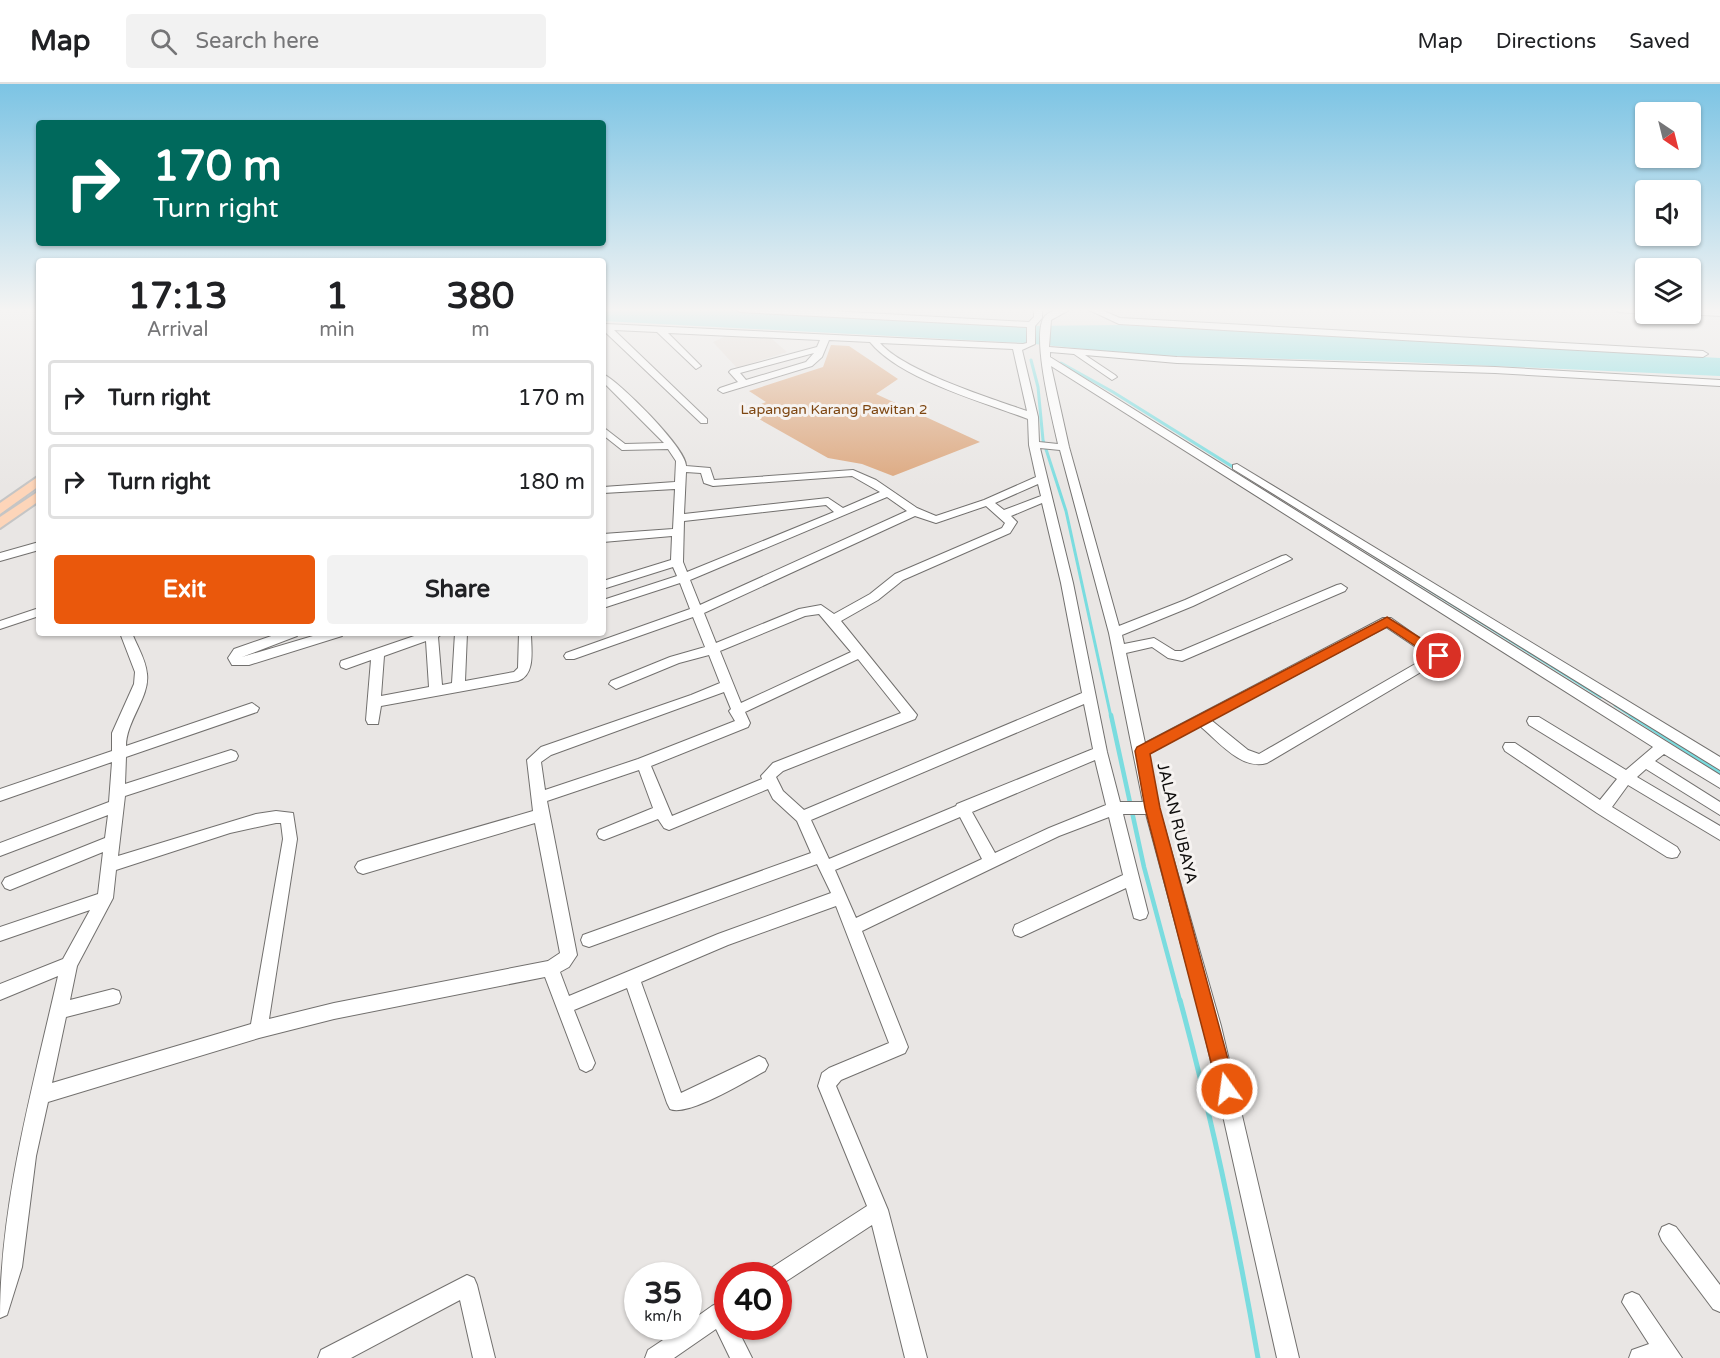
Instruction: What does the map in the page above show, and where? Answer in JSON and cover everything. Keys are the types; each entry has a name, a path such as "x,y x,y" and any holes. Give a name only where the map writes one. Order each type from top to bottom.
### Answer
{"main road":[{"path":"0,510 36,482"},
{"path":"0,524 36,497"}],"street":[{"path":"648,368 704,421"},
{"path":"745,368 734,372 745,384"},
{"path":"723,390 795,368"},
{"path":"913,368 1033,417"},
{"path":"1022,368 1033,417 1041,479 1048,497 1100,752 1118,808 1140,913"},
{"name":"JALAN RUBAYA","path":"1049,368 1060,446 1115,633 1142,751 1148,809 1212,1026 1288,1358"},
{"path":"1073,368 1720,782"},
{"path":"1099,368 1112,377"},
{"path":"1446,368 1720,383"},
{"path":"539,798 643,764 743,723 736,711 677,562 676,532 679,518 681,461 670,446 606,380"},
{"path":"606,433 622,447"},
{"path":"606,446 670,446"},
{"path":"1036,446 1060,446"},
{"path":"1237,467 1720,764"},
{"path":"682,470 706,470 709,482 713,483 853,473 863,476 886,494 936,520 988,502 1041,479"},
{"path":"606,490 680,485"},
{"path":"606,603 683,578 886,494"},
{"path":"1005,514 1048,497"},
{"path":"679,518 828,501 842,513"},
{"path":"832,620 874,597 899,577 1006,530 1011,522 1005,514 988,502"},
{"path":"570,656 697,611 916,511"},
{"path":"606,538 676,532"},
{"path":"0,557 36,547"},
{"path":"1115,633 1189,603 1286,559"},
{"path":"606,584 677,562"},
{"path":"1119,651 1154,642 1172,656 1182,656 1341,588"},
{"path":"616,684 675,660 712,650 813,609 821,609 910,715 778,767 768,776 778,795 802,817 840,897 899,1047 835,1074 828,1079 827,1086 878,1210 916,1358"},
{"path":"0,625 36,613"},
{"path":"1142,751 1181,729 1203,721 1264,685 1387,621 1439,656 1262,759 1255,760 1243,754 1203,721"},
{"path":"0,1308 12,1267 27,1156 69,964 105,898 111,865 117,799 119,733 141,684 141,672 127,636"},
{"path":"284,636 238,652 234,658 237,662 249,660 328,636"},
{"path":"346,664 428,636"},
{"path":"434,636 436,692"},
{"path":"458,687 461,636"},
{"path":"376,702 509,679 523,673 525,636"},
{"path":"373,720 378,654"},
{"path":"736,711 858,654"},
{"path":"39,1096 259,1030 334,1011 549,968 563,962 569,955 541,815 534,760 539,754 696,699 726,686"},
{"path":"802,817 1089,696"},
{"path":"0,795 252,708"},
{"path":"1534,721 1720,834"},
{"path":"1510,747 1602,809 1672,852"},
{"path":"1602,809 1626,778 1663,747"},
{"path":"590,940 823,861 1100,752"},
{"path":"0,850 117,799 231,756"},
{"path":"1645,762 1720,809"},
{"path":"643,764 669,824 770,782"},
{"path":"962,808 992,862"},
{"path":"852,928 1054,832 1118,808 1148,809"},
{"path":"604,834 662,811"},
{"path":"111,865 237,825 277,815 288,817 290,839 259,1030"},
{"path":"363,867 541,815"},
{"path":"10,883 113,840"},
{"path":"1021,930 1131,878"},
{"path":"564,1006 631,977 840,897"},
{"path":"0,934 105,898"},
{"path":"0,992 69,964"},
{"path":"549,968 586,1063"},
{"path":"631,977 676,1103 688,1100 759,1065"},
{"path":"57,1011 113,997"},
{"path":"792,1266 878,1210"},
{"path":"1669,1234 1720,1302"},
{"path":"330,1358 467,1285 484,1358"},
{"path":"1632,1302 1668,1354 1640,1358"},
{"path":"656,1358 714,1317"},
{"path":"735,1340 741,1358"}],"green space":[{"name":"Lapangan Karang Pawitan 2","path":"819,368 882,368 898,379 876,394 980,442 893,476 862,464 828,458 745,411 766,402 749,391"}],"water":[{"path":"1549,368 1720,368 1720,376"}],"waterway":[{"path":"1033,368 1038,387 1043,440 1066,511 1111,717"},
{"path":"1071,368 1113,392 1601,697"},
{"path":"1615,705 1633,717"},
{"path":"1111,715 1144,867 1180,1001"},
{"path":"1631,715 1720,772"},
{"path":"1180,1000 1223,1178 1258,1358"}],"route":[{"path":"1227,1089 1152,808 1142,751 1181,729 1203,721 1264,685 1387,621 1439,656"}]}
